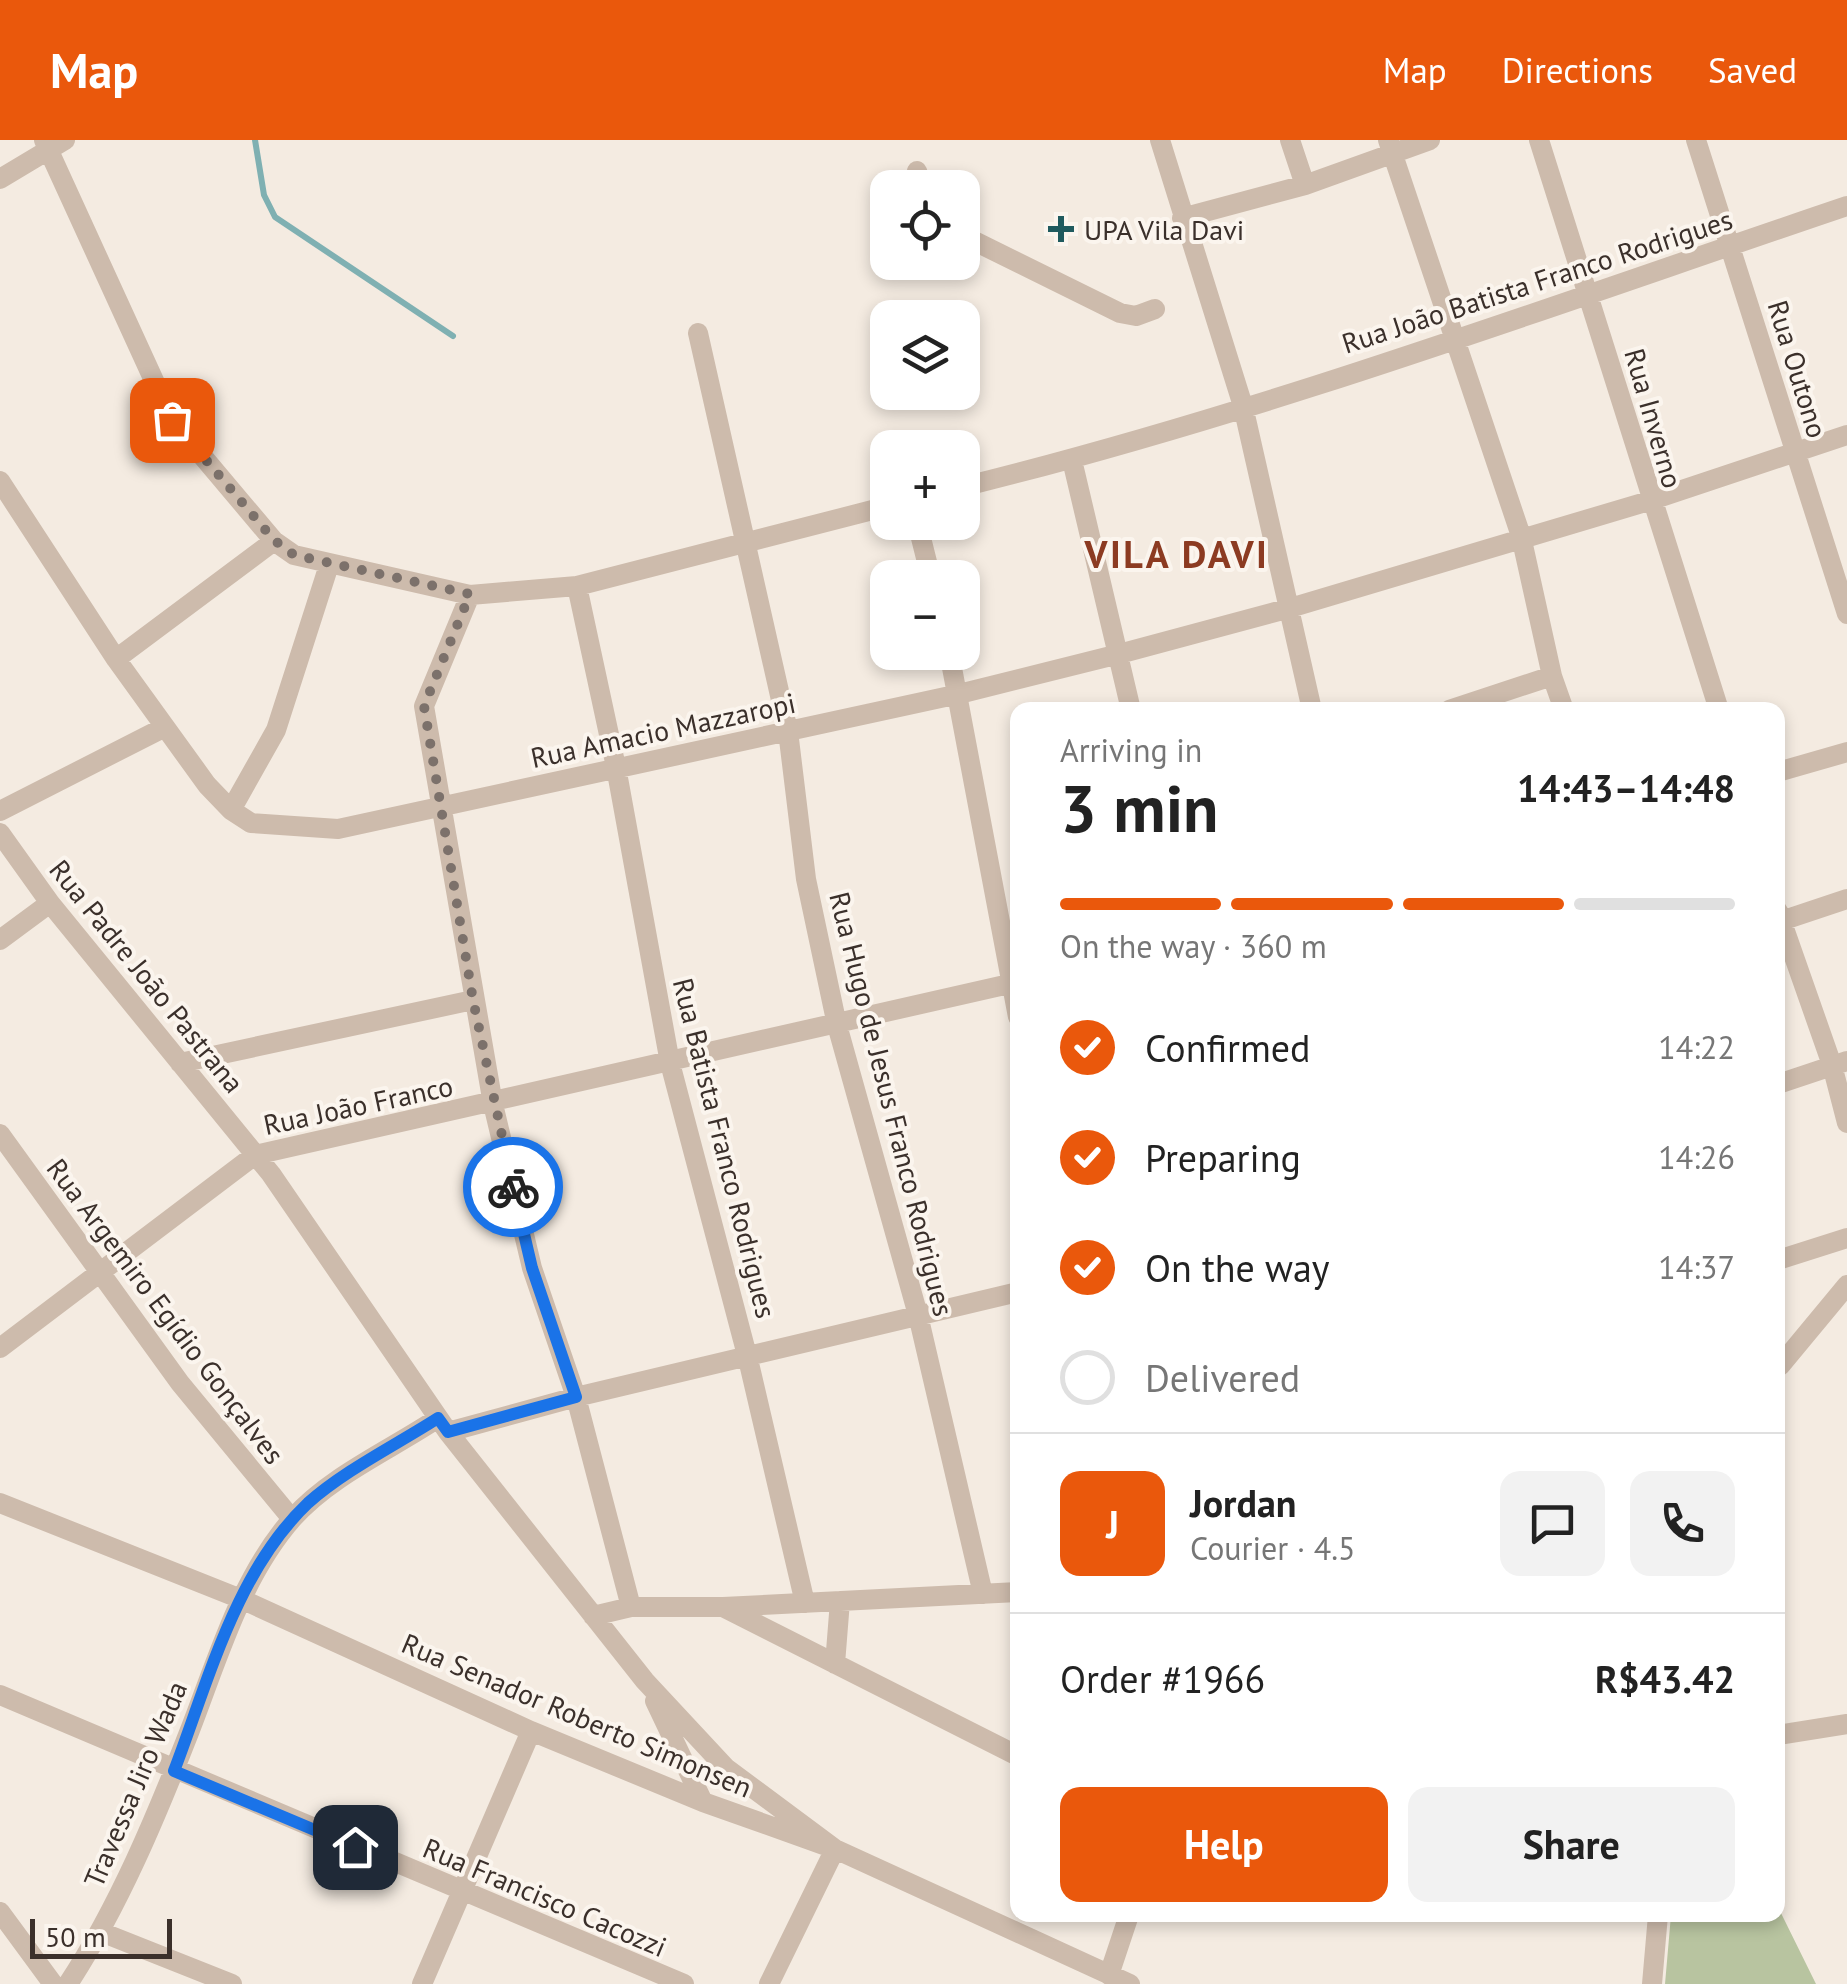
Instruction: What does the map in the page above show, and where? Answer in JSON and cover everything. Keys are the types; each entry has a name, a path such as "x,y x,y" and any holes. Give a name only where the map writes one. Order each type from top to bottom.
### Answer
{"street":[{"path":"1160,140 1243,406 1310,702"},
{"path":"1290,140 1305,185"},
{"path":"1182,218 1305,185 1391,146 1430,140"},
{"name":"Rua Inverno","path":"1540,140 1715,702"},
{"name":"Rua Outono","path":"1696,140 1847,614"},
{"path":"0,179 52,144 172,420 274,540 294,555 329,566 470,594 577,586 870,511"},
{"path":"1391,146 1521,536 1561,702"},
{"name":"Rua João Batista Franco Rodrigues","path":"980,483 1072,460 1454,340 1847,206"},
{"path":"980,243 1120,313 1136,316 1155,309"},
{"name":"Rua Hugo de Jesus Franco Rodrigues","path":"698,333 788,731 806,879 837,1025 918,1315 982,1594"},
{"name":"Rua Amacio Mazzaropi","path":"231,810 251,823 338,829 959,694 1290,608 1650,500 1847,434"},
{"path":"1072,460 1129,702"},
{"path":"0,481 116,660 207,785 231,810 276,730 329,566"},
{"path":"116,660 274,540"},
{"name":"Rua Batista Franco Rodrigues","path":"577,586 616,767 670,1063 748,1359 805,1603"},
{"path":"470,594 424,706 493,1104 532,1268 576,1397 631,1606"},
{"path":"953,670 1010,962"},
{"path":"1473,702 1552,676"},
{"path":"0,811 165,727"},
{"path":"1785,770 1847,752"},
{"name":"Rua Padre João Pastrana","path":"0,833 50,902 255,1155 443,1425 645,1681 726,1768 835,1848"},
{"path":"1785,916 1847,899"},
{"path":"0,940 50,902"},
{"path":"1785,934 1840,1063 1847,1123"},
{"name":"Rua João Franco","path":"0,1348 230,1169 255,1155 1010,984"},
{"path":"180,1063 473,1000"},
{"path":"1785,1082 1840,1063"},
{"name":"Rua Argemiro Egídio Gonçalves","path":"0,1134 180,1383 292,1519"},
{"path":"1785,1258 1847,1238"},
{"path":"1785,1360 1847,1284"},
{"name":"Travessa Jiro Wada","path":"68,1984 102,1932 174,1771 241,1599 292,1519 313,1499 443,1425 748,1359 1010,1294"},
{"name":"Rua Senador Roberto Simonsen","path":"0,1503 241,1599 531,1732 703,1802 835,1848 1130,1984"},
{"path":"593,1616 631,1606 723,1607 1010,1592"},
{"path":"835,1664 840,1601"},
{"path":"723,1607 1010,1749"},
{"name":"Rua Padre João Pastrana","path":"645,1681 703,1802"},
{"name":"Rua Francisco Cacozzi","path":"0,1695 684,1984"},
{"path":"1785,1734 1847,1724"},
{"path":"422,1984 531,1732"},
{"path":"703,1802 726,1768"},
{"path":"769,1984 835,1848"},
{"path":"0,1912 54,1984"},
{"path":"1110,1975 1127,1922"},
{"path":"1652,1984 1657,1922"},
{"path":"102,1932 232,1984"}],"green space":[{"path":"1785,1921 1816,1984 1665,1984 1670,1922"}],"waterway":[{"path":"255,140 264,195 275,217 453,336"}],"way so far":[{"path":"172,420 274,540 294,555 329,566 470,594 424,706 473,1000 513,1187"}],"place":[{"name":"UPA Vila Davi","path":"1061,229"}],"district":[{"name":"VILA DAVI","path":"1177,553"}],"route":[{"path":"355,1847 174,1771 241,1599 292,1519 313,1499 438,1418 448,1432 576,1397 532,1268 513,1187"}]}
